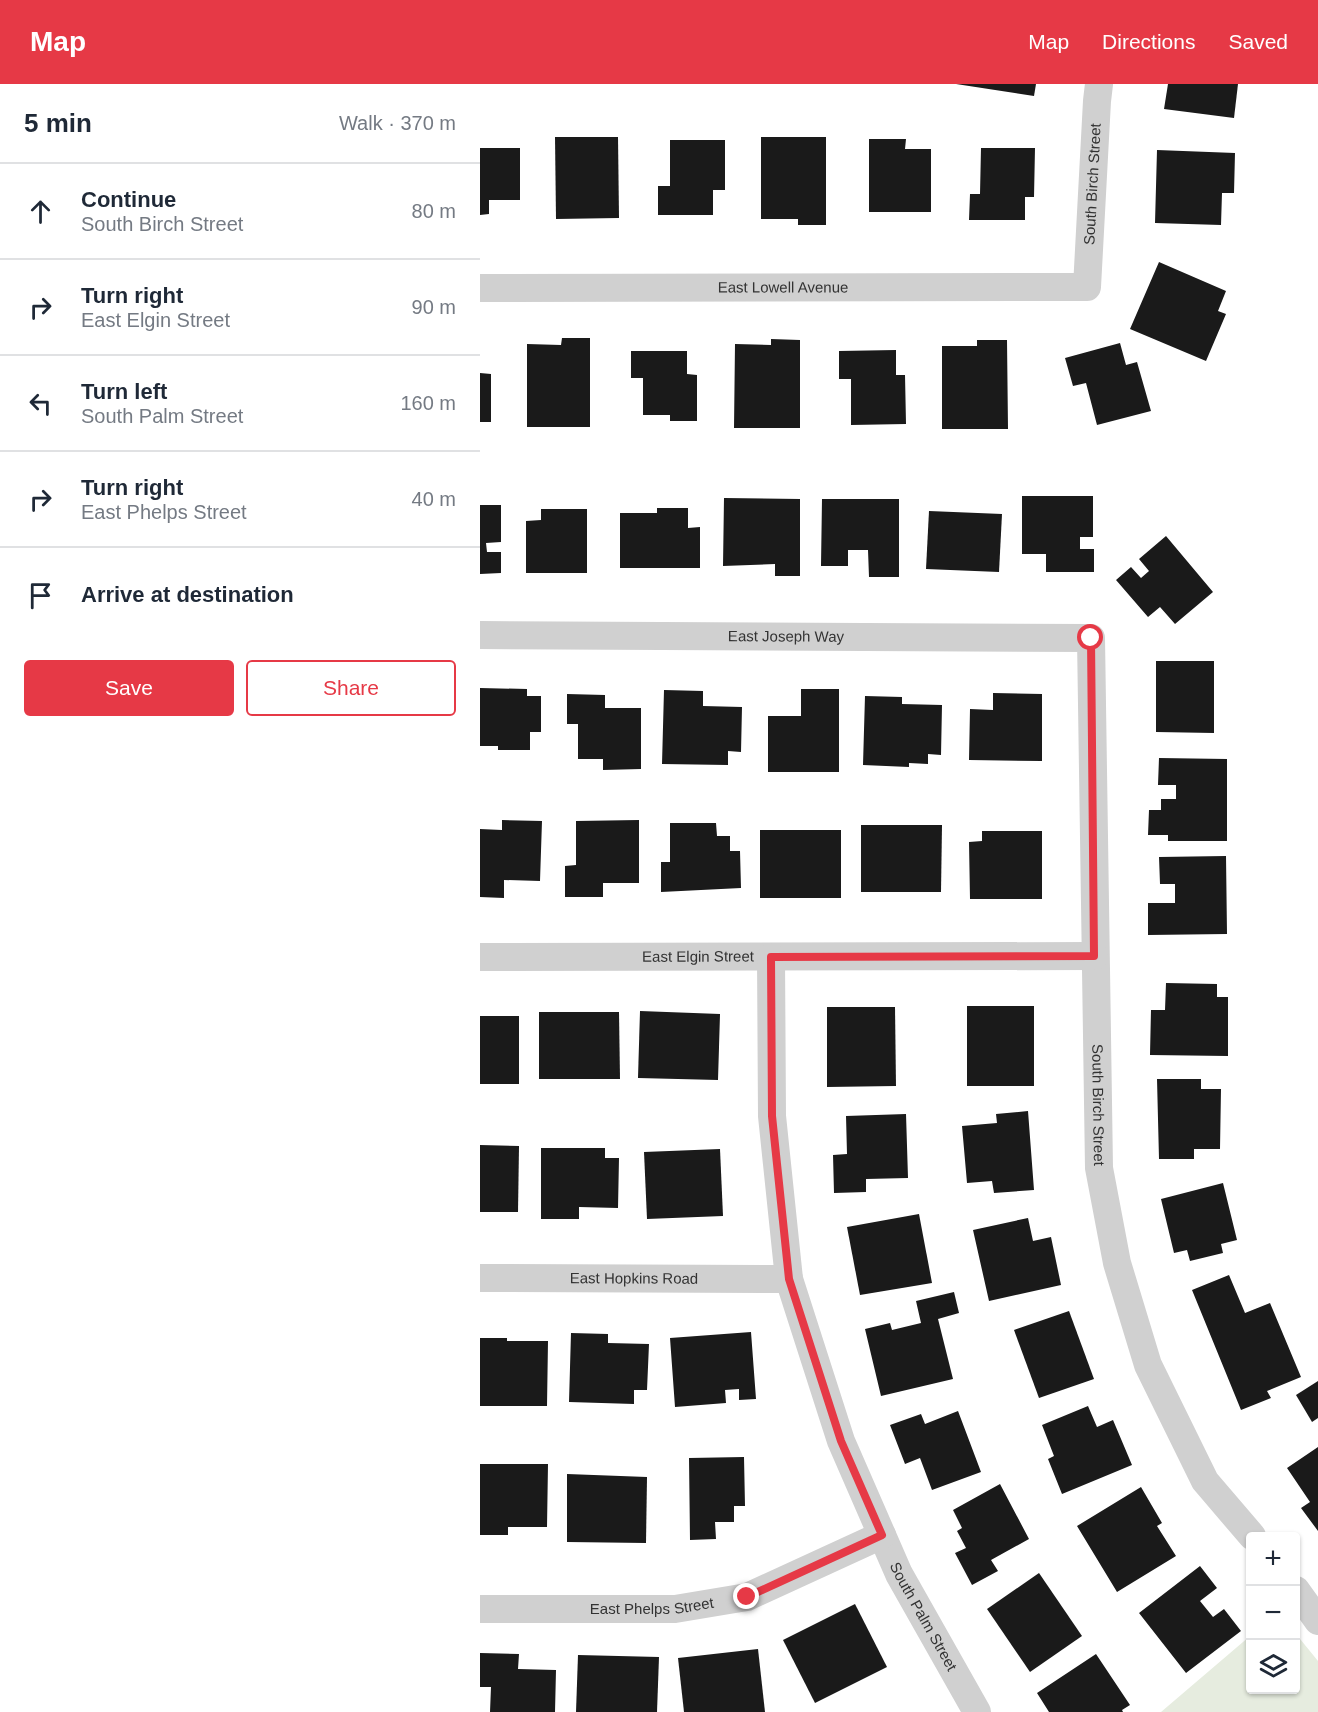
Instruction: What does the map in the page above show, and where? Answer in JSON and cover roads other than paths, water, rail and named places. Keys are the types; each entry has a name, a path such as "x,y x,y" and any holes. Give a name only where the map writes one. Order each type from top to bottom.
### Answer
{"street":[{"name":"South Birch Street","path":"1087,287 1099,84"},
{"name":"East Lowell Avenue","path":"480,288 1087,287"},
{"name":"East Joseph Way","path":"480,635 1091,638"},
{"name":"South Birch Street","path":"1091,638 1099,1168 1118,1263 1148,1365 1205,1480 1249,1532"},
{"name":"East Elgin Street","path":"480,957 1094,956"},
{"name":"South Palm Street","path":"771,957 772,1116 789,1279 841,1441 899,1574 977,1712"},
{"name":"East Hopkins Road","path":"480,1278 789,1279"},
{"name":"East Phelps Street","path":"480,1609 675,1609 747,1597 882,1535"},
{"path":"1300,1596 1318,1621"}]}
